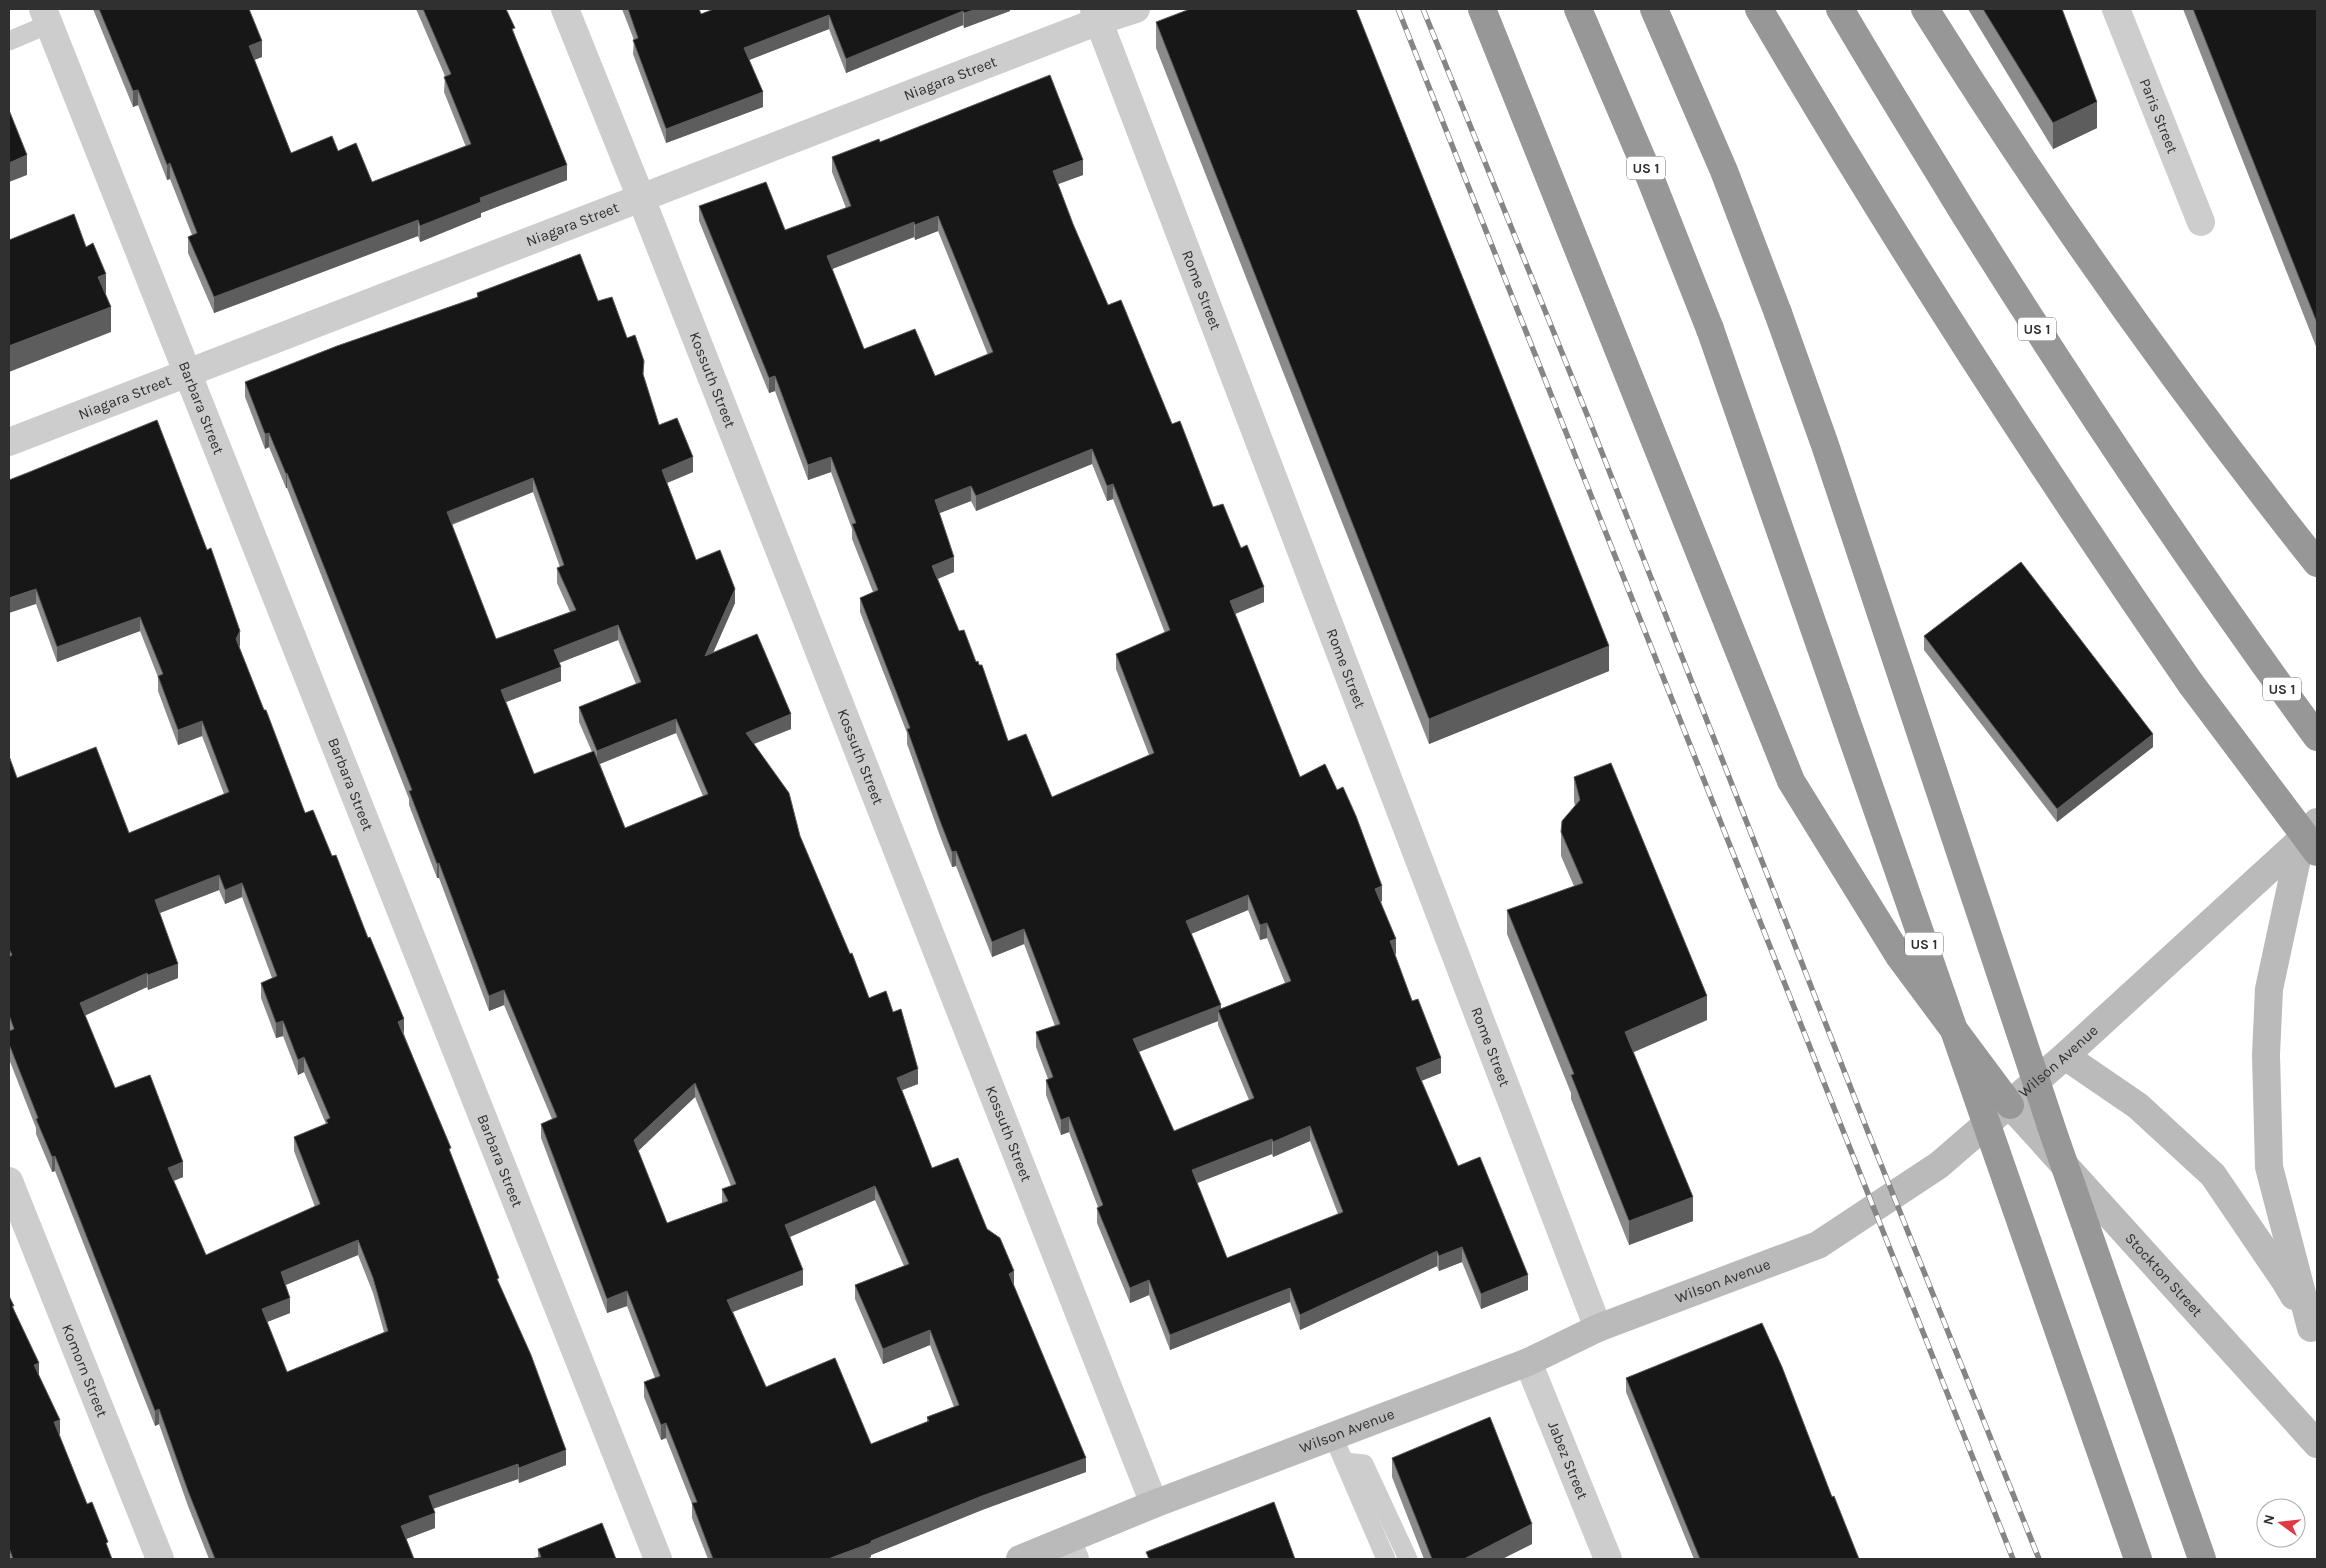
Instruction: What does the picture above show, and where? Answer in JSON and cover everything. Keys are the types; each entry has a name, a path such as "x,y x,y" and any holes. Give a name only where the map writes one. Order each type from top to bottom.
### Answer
{"highway":[{"path":"1482,9 1791,781 1899,956 2010,1105"},
{"name":"US 1","path":"1578,9 1651,180 1710,329 2138,1559"},
{"path":"1654,9 1744,222 1778,313 1824,445 2102,1278 2202,1559"},
{"path":"1760,9 1872,199 2051,478 2191,684 2312,838"},
{"name":"US 1","path":"1840,9 2018,300 2179,545 2246,641 2317,737"},
{"path":"1925,9 2031,174 2132,319 2254,484 2317,563"}],"main road":[{"name":"Wilson Avenue","path":"1020,1559 1071,1550 1154,1504 1528,1362 1598,1328 1818,1245 1940,1165 2312,838"},
{"path":"2312,838 2269,989 2266,1055 2269,1167 2314,1334"},
{"path":"2065,1056 2138,1106 2213,1175 2285,1280 2314,1334"},
{"name":"Stockton Street","path":"2010,1105 2317,1444"}],"street":[{"name":"Kossuth Street","path":"565,9 1154,1504"},
{"name":"Niagara Street","path":"9,442 641,198 1097,15 1136,9"},
{"name":"Paris Street","path":"2116,9 2201,222"},
{"name":"Rome Street","path":"1097,15 1598,1328"},
{"name":"Barbara Street","path":"46,16 186,374 658,1559"},
{"name":"Komorn Street","path":"9,1181 160,1559"},
{"name":"Jabez Street","path":"1528,1362 1608,1559"}],"lane":[{"path":"9,41 46,16"},
{"path":"1333,1436 1386,1559"},
{"path":"1345,1462 1364,1464 1408,1559"}],"building":[{"path":"99,9 249,9 262,41 249,46 291,153 332,136 338,151 356,143 372,182 471,144 444,77 451,74 423,9 506,9 515,28 512,29 567,165 480,198 481,202 420,226 418,220 214,297 188,237 197,233 170,163 167,165 138,90 133,91"},
{"path":"628,9 699,9 701,14 714,9 977,9 964,13 963,11 846,59 829,15 744,48 763,92 666,129 633,40 638,38"},
{"path":"1190,9 1356,9 1609,646 1429,719 1156,22"},
{"path":"1983,9 2062,9 2097,102 2053,123"},
{"path":"2193,9 2317,9 2317,323"},
{"path":"1050,75 1083,160 1053,171 1073,224 1108,305 1121,300 1172,424 1180,421 1213,507 1223,504 1241,548 1247,545 1264,587 1230,601 1300,777 1325,764 1337,790 1343,787 1356,816 1382,886 1375,889 1396,939 1390,941 1412,1001 1418,999 1441,1058 1416,1068 1458,1166 1480,1157 1528,1275 1481,1294 1462,1247 1439,1256 1437,1251 1300,1315 1290,1288 1170,1335 1149,1280 1130,1288 1097,1208 1103,1205 1069,1117 1061,1120 1046,1080 1053,1077 1036,1032 1060,1024 1024,929 992,942 956,851 952,852 940,821 907,729 910,728 860,598 878,590 852,524 856,523 831,457 808,465 775,376 769,378 699,206 766,182 785,230 851,206 832,157 879,139 880,142","holes":["938,216 993,352 935,376 915,329 864,349 827,256 914,222 915,225","1092,449 1107,486 1113,484 1170,630 1116,654 1154,753 1052,797 1026,734 1008,741 982,665 979,665 978,661 976,662 964,630 959,631 932,566 954,557 935,500 971,486 976,496","1248,895 1260,925 1267,923 1291,981 1218,1010 1254,1098 1174,1131 1133,1039 1221,1005 1186,921","1310,1126 1343,1212 1227,1258 1192,1170 1272,1139 1273,1142"]},
{"path":"9,110 27,155 9,163"},
{"path":"74,214 86,247 93,243 106,274 98,277 111,307 9,346 9,240"},
{"path":"580,254 598,301 612,297 627,338 635,335 644,361 643,374 659,425 677,418 693,457 662,470 696,560 720,550 735,589 705,656 757,634 791,714 746,733 789,793 800,836 850,954 852,953 869,998 886,991 893,1012 901,1009 918,1069 897,1078 932,1168 958,1158 987,1229 1000,1238 1014,1271 1009,1274 1086,1458 982,1496 828,1559 713,1559 692,1503 697,1502 666,1423 661,1425 644,1382 660,1376 627,1291 607,1299 541,1124 557,1117 504,990 489,996 439,863 437,864 409,791 412,790 287,473 269,433 265,434 245,382 337,346 478,297 477,293","holes":["533,478 564,565 557,568 576,610 496,639 447,512","618,625 641,682 579,707 597,751 676,719 708,794 625,828 594,751 534,774 501,690 561,667 554,650","695,1083 736,1184 722,1189 728,1201 667,1223 634,1140","875,1186 909,1264 855,1285 883,1349 930,1330 959,1405 927,1417 929,1421 871,1444 835,1358 766,1387 727,1300 803,1270 785,1225"]},
{"path":"157,420 207,550 211,548 240,631 236,639 264,710 266,710 305,813 313,810 332,856 336,855 368,938 370,937 404,1019 398,1022 451,1148 449,1149 499,1278 497,1279 531,1355 566,1450 519,1468 518,1464 429,1496 435,1513 401,1526 414,1559 215,1559 188,1491 159,1409 155,1411 55,1156 52,1157 36,1119 38,1118 9,1044 9,1031 14,1029 9,1015 9,957 12,955 9,949 9,756 17,778 96,747 129,833 229,792 202,721 178,730 158,676 163,674 140,617 57,647 36,589 9,598 9,480","holes":["219,875 225,890 242,883 277,976 261,983 276,1023 283,1021 298,1060 304,1057 330,1118 326,1120 328,1123 294,1137 320,1204 206,1255 168,1168 183,1162 150,1075 115,1088 80,1003 147,973 148,975 178,964 155,900","358,1240 373,1278 388,1331 287,1372 262,1309 290,1298 281,1272"]},
{"path":"2021,562 2153,734 2057,809 1924,636"},
{"path":"1611,763 1707,996 1625,1032 1693,1197 1629,1221 1571,1075 1574,1074 1507,910 1583,883 1561,832 1562,821 1580,800 1574,777"},
{"path":"9,1296 39,1363 34,1365 60,1420 54,1422 87,1504 92,1502 108,1542 106,1543 112,1559 13,1559 9,1548"},
{"path":"1762,1323 1782,1367 1832,1497 1834,1496 1859,1559 1700,1559 1626,1378"},
{"path":"1490,1417 1532,1524 1464,1559 1432,1559 1392,1458"},
{"path":"1274,1502 1295,1559 1149,1559 1146,1552"},
{"path":"602,1523 616,1559 531,1559 541,1557 538,1549"}],"railway":[{"path":"1398,9 2013,1559"},
{"path":"1423,9 1588,417 1870,1137 2039,1559"}]}
